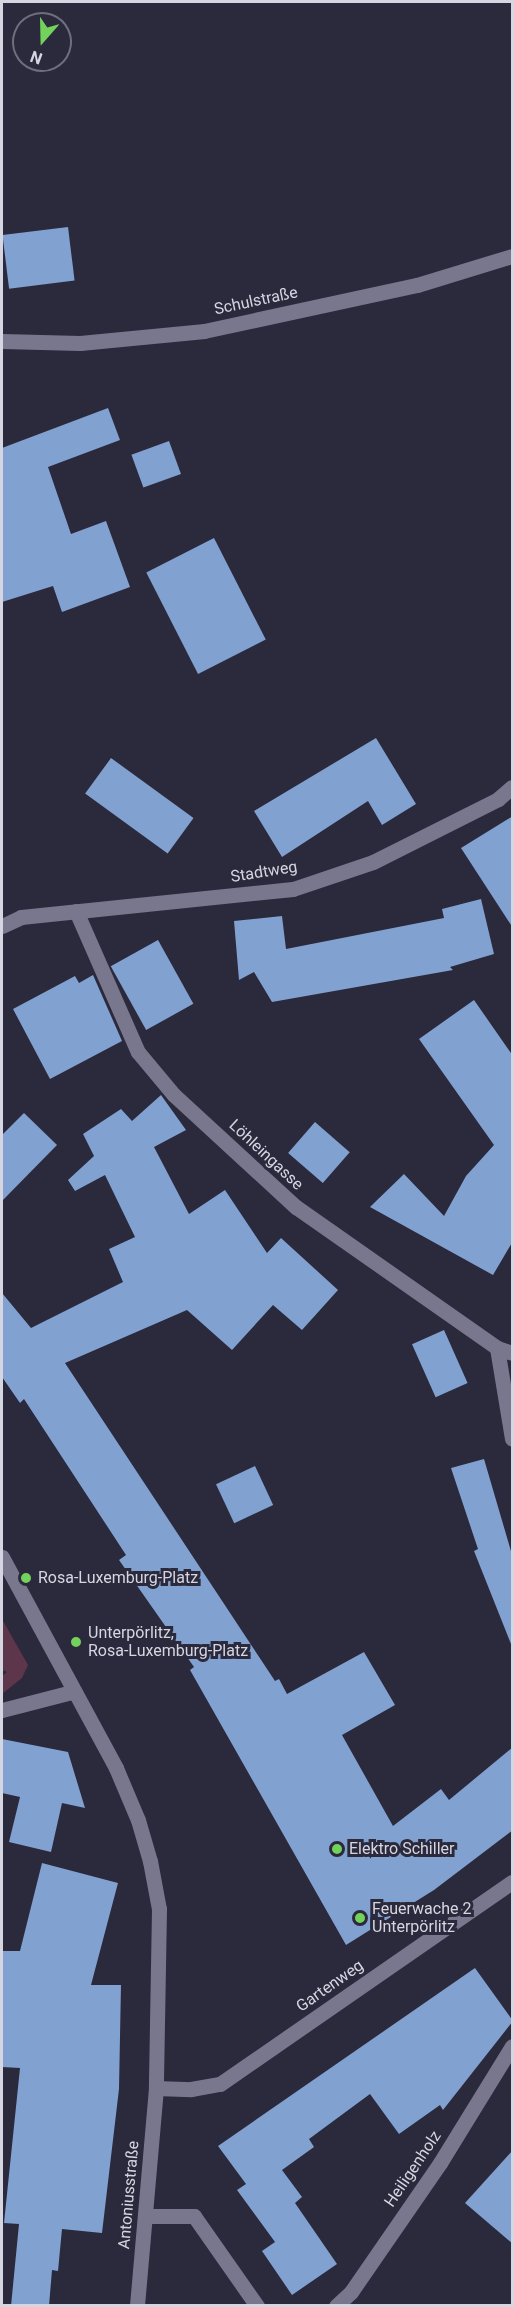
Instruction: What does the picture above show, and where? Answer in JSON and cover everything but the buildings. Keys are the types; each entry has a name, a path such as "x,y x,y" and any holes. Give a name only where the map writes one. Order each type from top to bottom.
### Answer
{"street":[{"name":"Schulstraße","path":"2,341 80,343 204,331 417,285 513,256"},
{"name":"Stadtweg","path":"2,926 21,917 293,889 373,862 498,799 513,787"},
{"name":"Löhleingasse","path":"76,911 138,1052 174,1095 296,1207 497,1348 513,1353"},
{"path":"497,1348 513,1439"},
{"path":"2,1557 72,1692 116,1768 138,1820 150,1861 159,1909 156,2088"},
{"path":"2,1710 72,1692"},
{"name":"Gartenweg","path":"156,2088 191,2089 220,2084 513,1882"},
{"name":"Heiligenholz","path":"336,2306 351,2292 440,2163 513,2046"},
{"name":"Antoniusstraße","path":"137,2306 156,2088"},
{"path":"146,2216 194,2216 257,2306"}],"shaded area":[{"path":"2,1619 28,1665 22,1678 2,1694 2,1676 7,1672 2,1670"}],"place":[{"name":"Rosa-Luxemburg-Platz","path":"26,1578"},
{"name":"Unterpörlitz, Rosa-Luxemburg-Platz","path":"76,1642"},
{"name":"Elektro Schiller","path":"337,1849"},
{"name":"Feuerwache 2 Unterpörlitz","path":"360,1918"}]}
